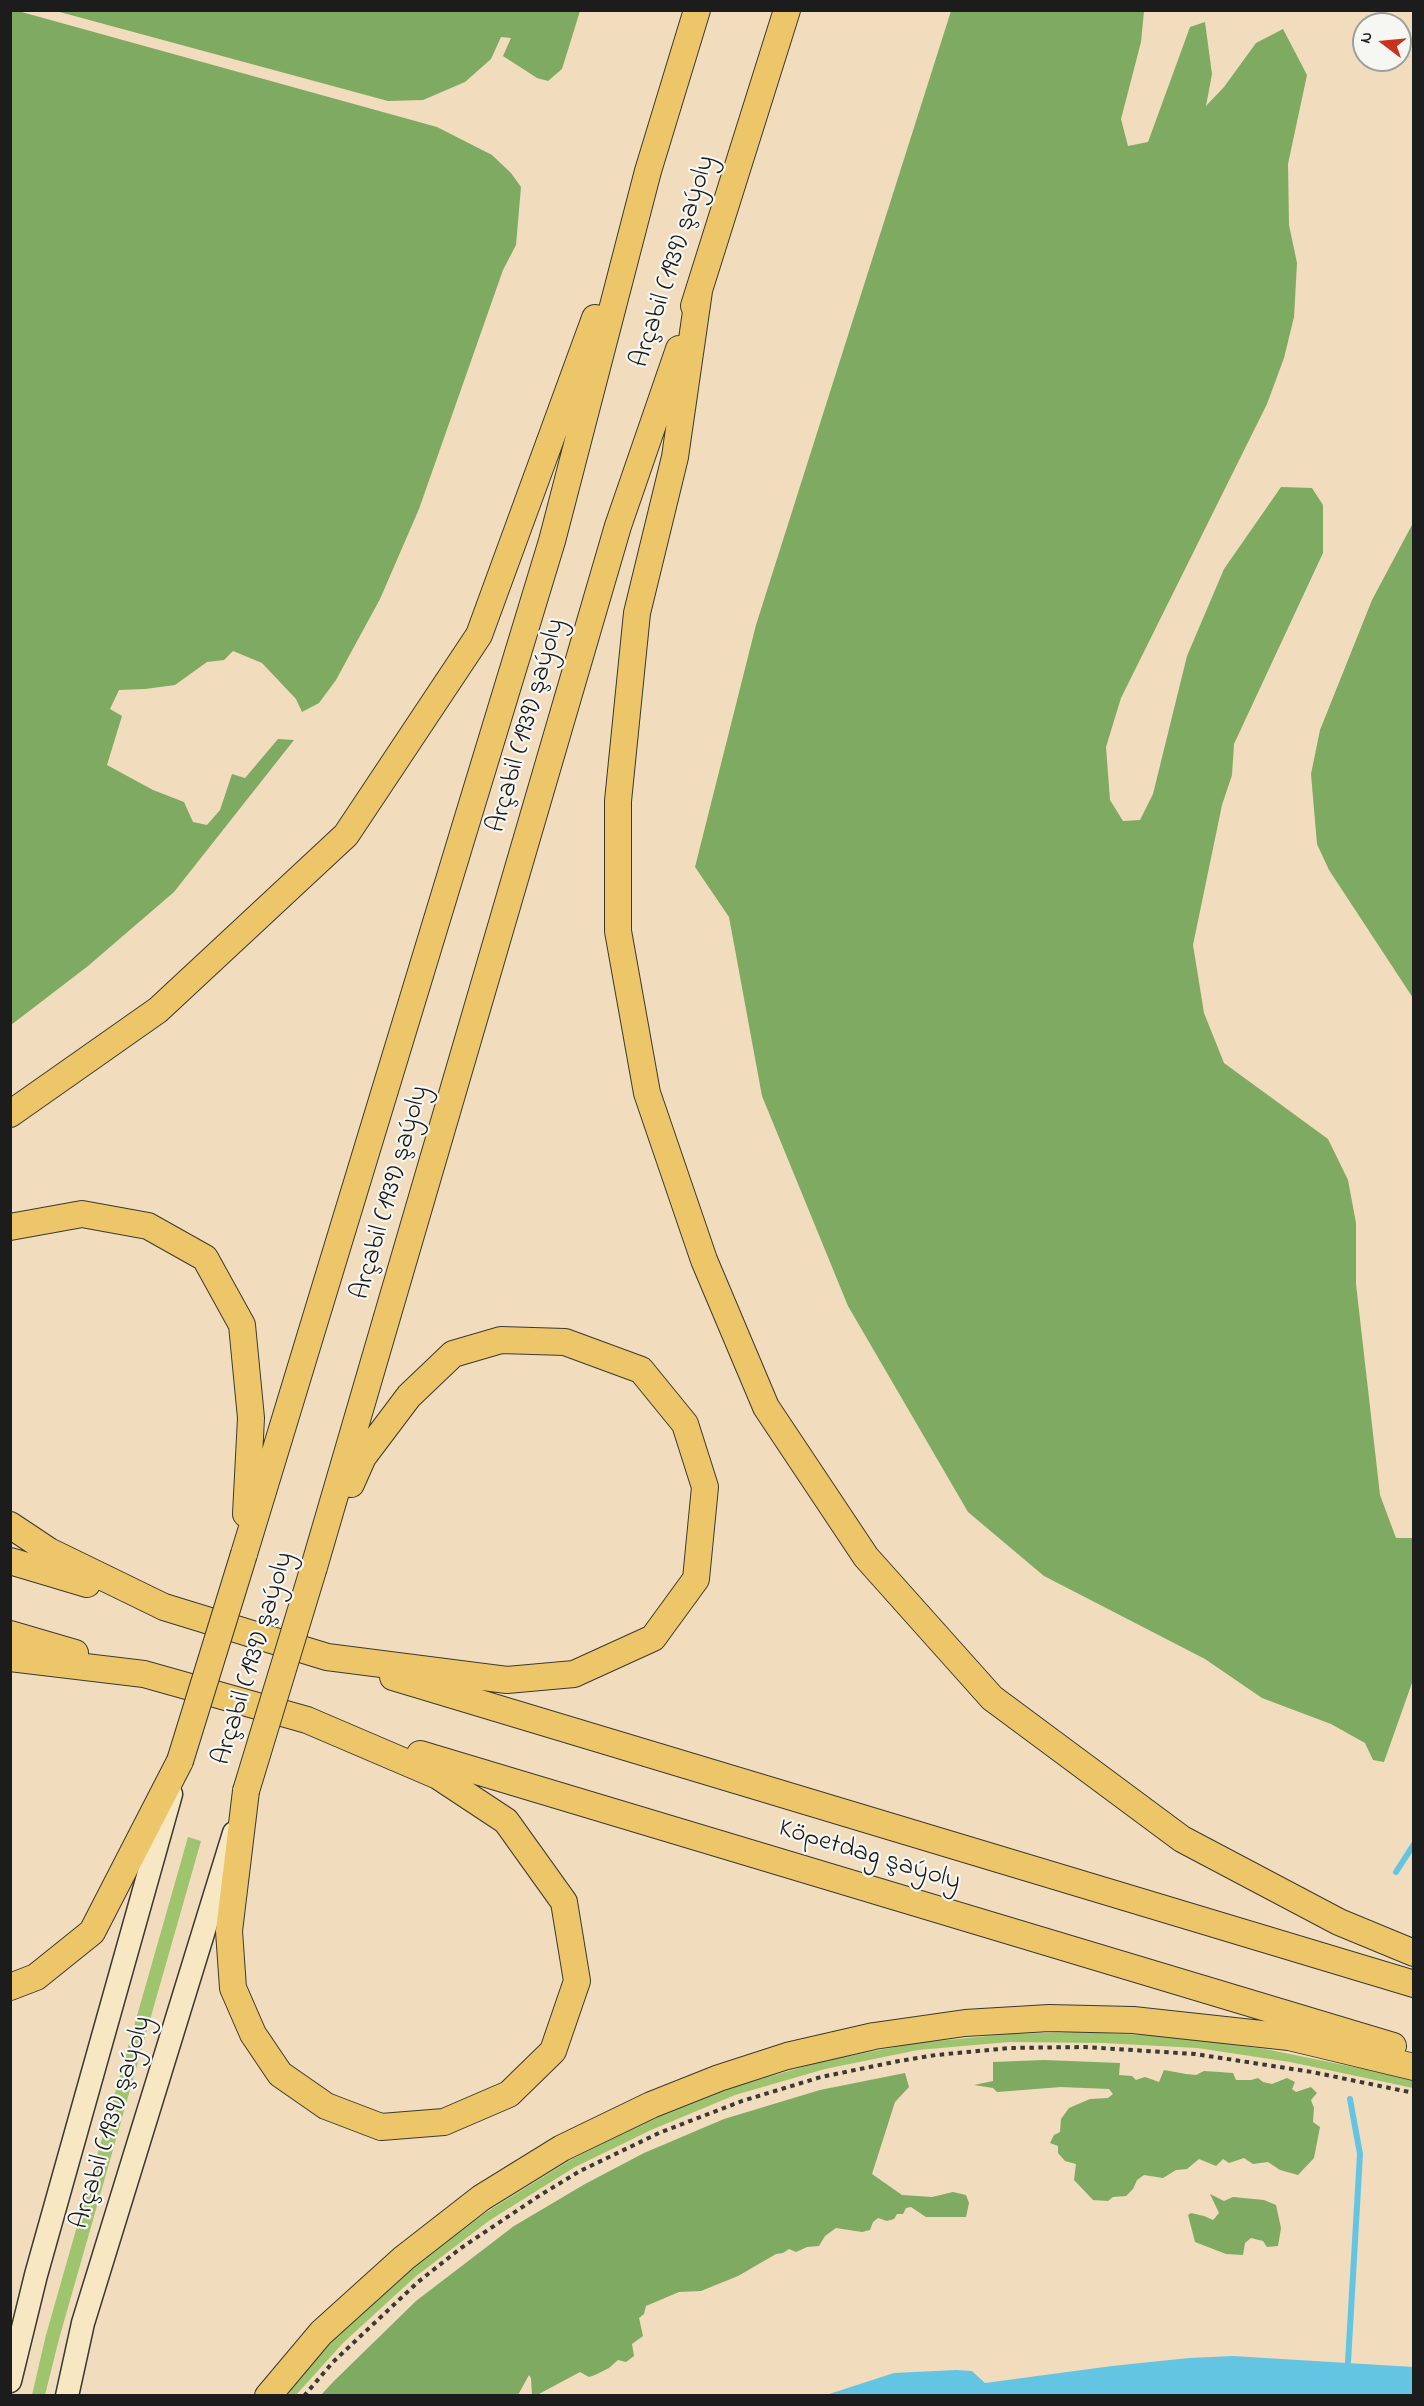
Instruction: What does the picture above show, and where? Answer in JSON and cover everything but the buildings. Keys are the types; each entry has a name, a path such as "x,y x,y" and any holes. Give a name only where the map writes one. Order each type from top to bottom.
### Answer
{"main road":[{"name":"Arçabil (1939) şaýoly","path":"180,1761 552,541 648,171 697,10"},
{"name":"Arçabil (1939) şaýoly","path":"246,1791 314,1567 618,526 699,291 787,10"},
{"path":"10,1114 158,1010 346,835 479,635 648,171"},
{"path":"699,291 675,457 637,613 618,801 618,931 647,1093 704,1260 766,1407 866,1557 993,1698 1182,1839 1339,1922 1413,1953"},
{"path":"10,1227 82,1214 148,1226 205,1258 242,1325 251,1418 243,1554"},
{"path":"10,1561 327,1657 507,1680 574,1674 653,1638 696,1579 705,1487 685,1424 641,1370 565,1342 501,1340 453,1354 410,1396 363,1457 314,1567"},
{"path":"10,1525 49,1551 165,1607"},
{"path":"10,1634 307,1720 438,1776 506,1821 564,1902 576,1981 553,2051 508,2094 444,2122 381,2127 326,2106 280,2074 253,2034 233,1988 229,1931 246,1791"},
{"name":"Köpetdag şaýoly","path":"327,1657 1413,1984"},
{"path":"10,1658 144,1674"},
{"name":"Köpetdag şaýoly","path":"307,1720 1413,2052"},
{"path":"10,1987 36,1977 92,1932 180,1761"},
{"path":"268,2396 321,2333 404,2258 481,2198 562,2148 651,2105 719,2078 787,2056 874,2036 965,2023 1049,2018 1132,2020 1289,2037 1413,2067"}],"street":[{"path":"648,171 688,10"},
{"name":"Arçabil (1939) şaýoly","path":"10,2381 36,2275 180,1761"},
{"name":"Arçabil (1939) şaýoly","path":"67,2396 83,2323 246,1791"}],"path":[{"path":"304,2396 333,2362 418,2282 490,2228 551,2188 608,2156 659,2133 742,2101 821,2077 936,2055 1010,2048 1084,2047 1195,2054 1302,2070 1413,2093"}],"green space":[{"path":"10,11 18,11 437,127 492,155 511,173 521,187 516,245 503,270 419,509 380,599 336,680 319,703 302,712 296,699 262,663 233,651 224,660 207,662 175,685 119,690 110,709 122,716 107,765 153,790 184,802 193,822 207,825 220,810 232,774 245,778 278,739 294,740 174,892 88,966 11,1025"},
{"path":"56,11 580,11 562,69 548,81 537,78 503,56 511,38 501,37 491,59 465,82 423,100 388,101"},
{"path":"951,11 1144,11 1141,42 1121,119 1128,146 1148,142 1190,27 1205,22 1212,74 1206,106 1224,87 1256,43 1283,29 1307,75 1288,164 1289,225 1297,263 1294,317 1284,358 1267,404 1121,698 1106,747 1110,800 1123,821 1140,820 1153,794 1187,656 1224,569 1281,487 1312,488 1323,505 1323,553 1234,744 1232,775 1222,805 1193,945 1204,1013 1224,1063 1328,1139 1348,1180 1356,1223 1356,1284 1380,1495 1396,1538 1413,1538 1413,1680 1384,1762 1373,1760 1365,1743 1331,1724 1262,1698 1205,1659 1044,1576 968,1512 848,1306 762,1096 729,917 695,867 756,625"},
{"path":"1413,523 1413,998 1329,870 1317,844 1311,774 1320,730 1372,600"},
{"path":"188,1837 201,1841 45,2395 32,2395 46,2335"},
{"path":"1076,2032 1166,2036 1265,2049 1413,2079 1413,2088 1290,2062 1197,2048 1104,2043 1009,2042 918,2050 825,2069 735,2095 651,2130 575,2167 490,2220 415,2277 343,2343 296,2395 284,2396 337,2336 409,2270 485,2213 572,2159 648,2121 734,2087 823,2061 916,2043 1009,2034"},
{"path":"1044,2060 1120,2063 1119,2075 1132,2076 1136,2080 1145,2077 1159,2082 1164,2070 1196,2075 1204,2071 1233,2073 1236,2080 1258,2078 1272,2084 1287,2078 1295,2082 1292,2089 1296,2092 1311,2087 1317,2093 1311,2100 1314,2108 1313,2122 1320,2127 1314,2158 1298,2175 1280,2170 1268,2162 1253,2164 1244,2158 1229,2163 1223,2159 1216,2166 1199,2159 1187,2169 1176,2170 1163,2178 1144,2175 1137,2180 1133,2189 1126,2196 1113,2197 1108,2201 1093,2200 1074,2180 1076,2164 1065,2161 1058,2153 1058,2146 1050,2143 1054,2135 1060,2132 1061,2119 1069,2108 1090,2099 1108,2098 1113,2094 1109,2089 1061,2087 997,2092 993,2088 974,2085 993,2081 993,2062"},
{"path":"905,2073 909,2087 895,2102 872,2174 902,2195 932,2197 953,2192 966,2195 969,2203 966,2217 926,2217 911,2207 906,2208 903,2214 897,2214 894,2219 887,2221 878,2218 873,2222 870,2230 862,2232 836,2228 825,2236 819,2246 807,2247 796,2252 789,2249 738,2276 701,2291 679,2292 646,2306 644,2314 639,2318 643,2336 632,2344 634,2356 626,2362 618,2360 609,2368 589,2377 580,2372 537,2395 532,2395 529,2375 518,2395 321,2395 416,2301 514,2226 585,2184 644,2153 724,2119 820,2090"},
{"path":"1210,2194 1224,2201 1233,2197 1264,2200 1276,2205 1281,2228 1278,2246 1267,2247 1263,2241 1251,2238 1245,2243 1243,2255 1226,2254 1195,2242 1188,2215 1191,2213 1213,2220 1219,2213"}],"water":[{"path":"1233,2356 1413,2367 1413,2395 826,2395 894,2373 972,2371 985,2383 1112,2366"}],"waterway":[{"path":"1396,1872 1414,1844"},
{"path":"1348,2362 1360,2154 1350,2099"}]}
